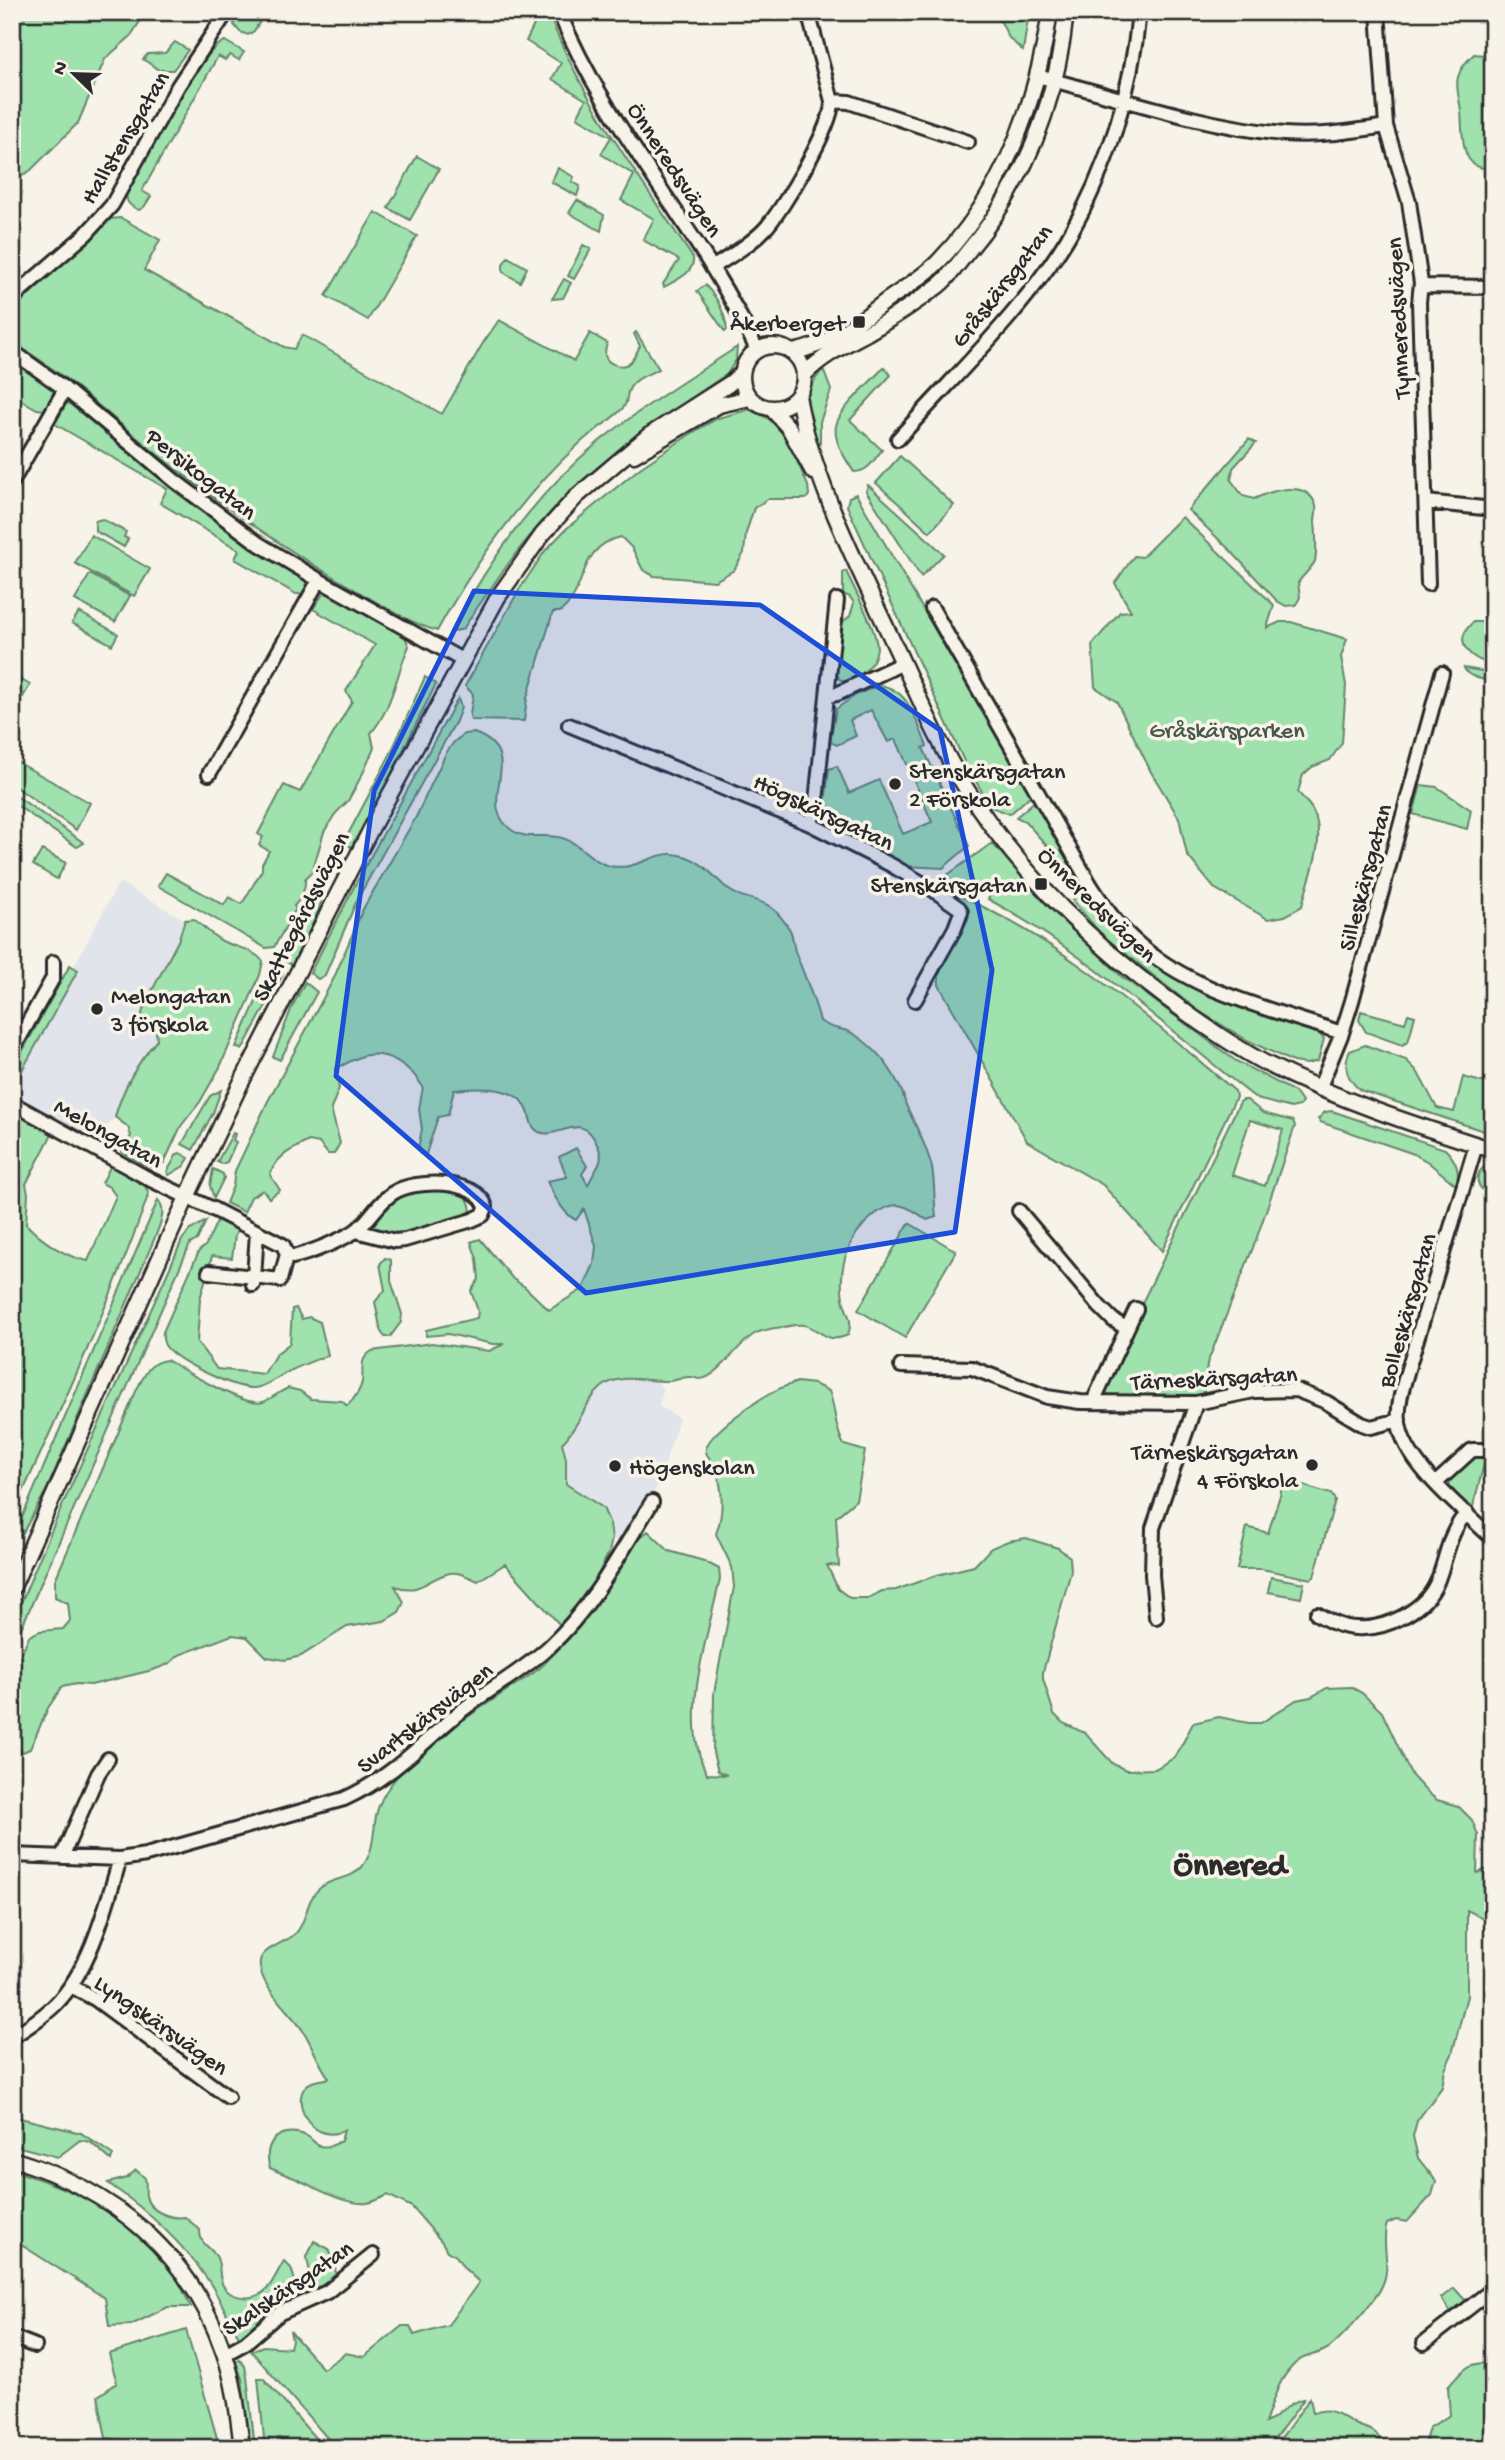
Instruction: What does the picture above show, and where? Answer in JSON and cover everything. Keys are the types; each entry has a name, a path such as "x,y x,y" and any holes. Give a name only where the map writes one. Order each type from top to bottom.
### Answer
{"street":[{"name":"Hallstensgatan","path":"12,298 86,234 112,205 178,86 227,12"},
{"name":"Önneredsvägen","path":"559,12 593,84 712,268 757,349"},
{"path":"712,268 754,240 767,227 829,122 833,109 832,101 808,12"},
{"path":"793,352 818,345 848,330 936,264 969,225 991,191 1018,135 1037,76 1050,12"},
{"path":"805,374 825,357 895,316 941,284 981,236 1027,161 1054,81 1066,12"},
{"name":"Gråskärsgatan","path":"898,439 1011,313 1067,239 1097,179 1123,101 1136,47 1139,12"},
{"name":"Tynneredsvägen","path":"1378,12 1386,126 1409,202 1421,286 1428,584"},
{"path":"1037,76 1123,101 1227,126 1287,134 1346,132 1386,126"},
{"path":"832,101 849,102 968,142"},
{"path":"1421,286 1493,287"},
{"path":"742,373 744,387 757,404 771,408 786,406 798,396 805,374 802,363 793,352 772,345 757,349"},
{"name":"Skattegårdsvägen","path":"12,1589 187,1196 288,988 498,597 542,535 576,497 648,436 742,373 747,359 757,349"},
{"name":"Persikogatan","path":"12,351 65,389 233,526 319,580 462,660"},
{"path":"12,482 65,389"},
{"name":"Önneredsvägen","path":"798,396 808,438 837,517"},
{"name":"Skattegårdsvägen","path":"623,458 639,453 719,405 750,398"},
{"name":"Önneredsvägen","path":"771,408 789,428 837,517 939,740 974,800 1009,848 1074,919 1136,975 1210,1029 1263,1062 1319,1089 1402,1121 1493,1150"},
{"path":"1426,502 1493,509"},
{"path":"209,774 319,580"},
{"path":"810,824 815,811 837,600"},
{"path":"932,608 1090,884 1114,920 1151,955 1192,981 1342,1034"},
{"path":"828,696 903,663"},
{"name":"Silleskärsgatan","path":"1319,1089 1342,1034 1442,674"},
{"name":"Högskärsgatan","path":"569,725 810,824 920,882 951,902 961,912 949,940 915,1000"},
{"path":"12,1051 53,978 54,962"},
{"name":"Melongatan","path":"12,1103 151,1180 283,1245 287,1254"},
{"name":"Bolleskärsgatan","path":"1476,1144 1408,1369 1401,1396 1399,1420 1401,1434 1411,1455 1493,1539"},
{"path":"209,1272 254,1281 280,1280 287,1254 297,1257 356,1231 393,1192 408,1186 428,1184 469,1188 478,1193 486,1207 483,1215 472,1220 405,1240 395,1241 356,1231"},
{"path":"1019,1211 1099,1306 1126,1328"},
{"path":"254,1281 257,1231"},
{"path":"1093,1402 1136,1309"},
{"name":"Tärneskärsgatan","path":"901,1366 972,1368 1047,1397 1093,1402 1196,1402 1255,1391 1296,1390 1326,1402 1371,1427 1399,1420"},
{"path":"1156,1617 1152,1575 1153,1528 1196,1402"},
{"path":"1436,1483 1472,1450 1493,1450"},
{"name":"Svartskärsvägen","path":"12,1855 120,1859 146,1856 344,1799 379,1782 462,1711 551,1645 576,1619 600,1586 652,1502"},
{"path":"1317,1614 1345,1626 1365,1628 1379,1626 1417,1607 1426,1600 1437,1583 1451,1536 1467,1513"},
{"path":"62,1857 98,1774 108,1759"},
{"path":"12,2037 42,2017 71,1986 102,1920 120,1859"},
{"name":"Lyngskärsvägen","path":"71,1986 95,1999 228,2097"},
{"path":"12,2159 55,2173 90,2190 125,2214 169,2256 197,2295 225,2354 242,2448"},
{"name":"Skalskärsgatan","path":"225,2354 245,2343 280,2313 327,2292 373,2255"},
{"path":"1424,2343 1493,2289"},
{"path":"12,2337 35,2346"}],"highlighted area":[{"path":"474,591 760,605 940,730 992,970 955,1232 586,1293 336,1076 374,791"}],"shaded area":[{"name":"Melongatan 3 förskola","path":"119,882 185,920 178,941 153,985 142,1014 146,1025 156,1031 157,1040 144,1054 132,1075 121,1096 115,1117 97,1139 17,1098 13,1080"},
{"name":"Högenskolan","path":"628,1379 657,1381 663,1390 659,1406 679,1418 658,1486 622,1542 612,1539 610,1524 603,1508 566,1484 562,1443 574,1431 588,1404 602,1387"}],"green space":[{"path":"12,12 146,12 130,37 105,59 78,123 31,170 12,182"},
{"path":"236,12 253,12 262,18 248,35 240,32 234,25"},
{"path":"513,12 548,12 595,108 693,258 691,268 679,279 664,287 663,284 679,260 643,240 654,219 621,200 634,175 601,154 611,137 577,117 586,100 552,79 561,63 526,41 534,25"},
{"path":"988,12 1029,12 1023,51 1009,38 1001,22"},
{"path":"225,41 244,52 239,60 230,55 225,60 218,56 142,191 151,196 139,210 129,203 126,192 187,85 214,49"},
{"path":"175,42 188,50 173,70 159,70 143,59 148,54 165,53"},
{"path":"1474,54 1484,55 1490,63 1487,95 1493,113 1493,168 1482,168 1474,164 1468,158 1463,140 1457,81 1462,67"},
{"path":"1046,88 1028,144 1000,197 965,245 945,266 923,285 920,284 960,242 1036,99"},
{"path":"417,156 439,169 410,220 388,208"},
{"path":"558,168 574,177 572,182 580,186 577,196 551,182"},
{"path":"577,200 604,215 601,231 569,213"},
{"path":"375,212 417,236 368,320 326,296"},
{"path":"121,218 160,240 144,270 284,347 294,349 302,335 442,414 499,320 574,361 590,333 607,343 606,358 612,363 627,364 640,346 634,334 636,332 659,369 634,383 622,409 580,443 519,508 467,580 437,631 377,603 251,524 163,459 52,368 12,342 12,311 109,219"},
{"path":"583,245 591,249 574,279 568,276"},
{"path":"508,257 527,268 520,282 503,272 503,264"},
{"path":"564,279 571,283 563,298 552,299"},
{"path":"705,285 722,311 727,330 725,332 697,291"},
{"path":"737,347 736,360 727,374 620,449 561,501 521,547 463,629 451,632 481,579 516,528 578,460 617,427"},
{"path":"12,362 43,380 54,392 44,410 12,395"},
{"path":"884,367 891,375 850,420 882,450 867,468 854,472 838,444 838,419"},
{"path":"823,369 831,390 820,422 820,444 812,430 807,404 811,387"},
{"path":"71,403 213,518 305,580 307,586 304,594 296,594 235,559 239,550 160,503 167,489 55,424 66,404"},
{"path":"751,409 782,426 808,486 809,495 806,499 768,499 754,508 746,533 744,553 734,570 715,581 654,576 643,570 632,548 621,537 607,542 590,559 569,603 560,612 553,612 527,698 524,721 471,720 473,694 465,686 519,590 545,551 566,529 640,468 718,418"},
{"path":"1249,439 1256,443 1233,468 1231,480 1243,496 1254,499 1279,490 1297,489 1312,497 1316,506 1315,561 1298,583 1300,597 1296,605 1286,606 1277,601 1188,510"},
{"path":"900,456 954,505 930,532 876,483"},
{"path":"868,485 944,554 921,577 866,491"},
{"path":"856,494 1031,795 1010,814 991,807 964,761 847,506 849,497"},
{"name":"Gråskärsparken","path":"1182,517 1274,605 1267,628 1280,622 1291,622 1347,639 1341,657 1346,685 1342,743 1330,760 1312,767 1303,775 1298,792 1312,809 1318,832 1318,845 1302,906 1285,916 1268,919 1214,888 1187,855 1179,818 1151,772 1117,702 1095,687 1092,645 1120,612 1131,611 1115,583 1134,556 1142,557"},
{"path":"102,519 126,532 124,537 128,539 124,547 95,531 95,521"},
{"path":"91,535 150,569 134,596 75,563"},
{"path":"846,571 869,620 877,648 867,670 850,681 840,680 835,670 840,624 850,616 854,603 850,597 843,594 843,573"},
{"path":"90,574 130,596 115,622 75,600"},
{"path":"325,591 405,637 409,646 389,703 371,733 374,748 364,771 348,801 335,814 324,832 312,872 305,879 303,894 294,906 296,909 274,947 266,948 158,886 166,873 224,905 229,897 242,904 262,870 269,851 259,845 263,837 258,834 284,785 300,792 352,701 346,691 375,645 313,609"},
{"path":"79,612 118,634 112,645 72,623"},
{"path":"1473,622 1481,622 1493,634 1493,664 1477,659 1466,649 1464,636"},
{"path":"1464,668 1493,673 1493,682 1472,676"},
{"path":"425,677 436,684 377,803 351,847 344,842 390,755"},
{"path":"18,678 30,685 23,697 12,691"},
{"path":"879,685 890,688 905,699 927,746 923,748 969,846 943,868 904,866 829,828 824,814 829,769 837,766 849,793 879,780 903,834 932,822 896,739 888,742 871,710 850,720 856,736 837,745 830,742 836,709 856,695"},
{"path":"458,698 461,708 456,721 357,900 325,975 318,979 310,973"},
{"path":"474,733 491,742 499,753 501,766 497,807 502,820 513,831 525,835 565,839 610,866 628,866 665,854 682,855 704,867 729,890 764,903 778,914 791,932 820,1021 850,1032 870,1046 898,1083 930,1160 936,1217 927,1220 907,1207 894,1205 874,1215 857,1232 847,1252 842,1275 843,1299 850,1320 848,1335 829,1338 802,1325 768,1330 756,1333 707,1377 669,1381 617,1380 609,1382 596,1393 562,1443 566,1459 566,1484 603,1508 610,1524 612,1539 609,1552 591,1589 575,1611 560,1625 505,1564 478,1581 450,1573 418,1587 395,1586 404,1602 399,1612 384,1621 347,1627 301,1656 285,1660 267,1657 247,1637 232,1635 179,1655 169,1664 153,1670 91,1685 62,1687 48,1708 30,1749 23,1752 12,1748 12,1675 29,1636 40,1631 63,1629 70,1621 68,1603 55,1597 55,1580 137,1389 152,1366 167,1360 215,1387 255,1402 266,1401 288,1388 300,1391 311,1399 342,1401 347,1406 360,1389 363,1361 372,1351 432,1343 489,1351 504,1344 448,1334 426,1336 426,1330 477,1318 478,1311 471,1291 479,1279 477,1259 471,1242 480,1239 513,1279 549,1310 583,1289 594,1264 596,1246 584,1209 576,1220 571,1217 559,1203 547,1181 567,1177 559,1157 576,1148 587,1166 582,1174 588,1185 601,1158 593,1137 587,1131 574,1127 546,1134 539,1132 532,1125 527,1109 521,1101 505,1091 454,1090 448,1115 438,1117 426,1154 420,1154 418,1149 422,1129 419,1109 423,1087 406,1067 384,1056 363,1056 335,1069 339,1088 331,1109 340,1143 334,1154 328,1154 319,1143 309,1141 285,1154 273,1168 270,1175 280,1190 269,1198 263,1190 251,1197 244,1212 226,1203 233,1186 235,1171 268,1101 334,978 363,909 416,817 446,753 464,734"},
{"path":"12,759 90,803 76,830 12,784"},
{"path":"1421,785 1437,787 1471,810 1467,829 1413,814"},
{"path":"12,793 84,843 77,847 12,802"},
{"path":"1036,800 1081,879 1075,878 1025,821 1016,817"},
{"path":"992,843 1044,901 1121,976 1236,1061 1295,1092 1302,1102 1300,1106 1291,1108 1257,1099 1094,968 988,899 992,892 972,882 963,887 946,880 946,876"},
{"path":"42,850 66,863 57,879 33,865"},
{"path":"946,890 1025,930 1098,979 1235,1091 1236,1097 1162,1251 1103,1185 1027,1141 939,985 944,960 969,914 945,893"},
{"path":"1087,890 1123,938 1166,973 1213,996 1316,1030 1324,1039 1318,1061 1307,1064 1293,1062 1247,1040 1197,1010 1102,935 1072,900"},
{"path":"323,898 310,932 292,965 280,958 307,907"},
{"path":"194,919 218,939 249,951 263,961 260,975 220,1067 200,1102 181,1126 164,1163 155,1168 122,1152 131,1136 128,1127 115,1117 132,1076 157,1040 156,1031 146,1025 142,1014 145,1004 178,941 185,920"},
{"path":"70,965 78,970 21,1072 17,1098 12,1093 12,1070"},
{"path":"274,968 283,974 242,1050 236,1047 269,972"},
{"path":"305,982 317,992 280,1060 273,1057 292,1007"},
{"path":"1361,1011 1405,1023 1408,1014 1415,1016 1408,1042 1402,1045 1366,1032 1359,1020"},
{"path":"1365,1045 1406,1060 1417,1071 1437,1108 1454,1112 1463,1077 1493,1085 1493,1134 1360,1090 1349,1077 1346,1062 1350,1051"},
{"path":"221,1090 213,1113 193,1150 182,1144 210,1096"},
{"path":"1247,1100 1263,1113 1293,1121 1295,1126 1256,1240 1207,1364 1204,1391 1197,1398 1107,1397 1104,1390 1139,1317 1142,1303 1240,1102","holes":["1250,1120 1283,1130 1265,1186 1232,1175"]},
{"path":"12,1110 53,1132 26,1184 26,1224 54,1247 88,1261 116,1196 102,1183 111,1165 144,1185 149,1193 102,1314 14,1511 12,1509"},
{"path":"1332,1111 1445,1149 1456,1166 1457,1186 1414,1154 1320,1122 1318,1119 1325,1112"},
{"path":"233,1133 233,1140 236,1142 227,1162 217,1162"},
{"path":"180,1153 189,1158 184,1166 169,1175 167,1172"},
{"path":"1493,1163 1493,1196 1486,1193 1479,1184 1478,1174"},
{"path":"213,1169 223,1174 224,1178 214,1198 210,1186"},
{"path":"441,1190 465,1196 471,1211 447,1222 401,1234 389,1234 374,1229 382,1209 390,1202 420,1191"},
{"path":"158,1200 162,1213 156,1235 48,1487 21,1536 15,1534"},
{"path":"218,1219 239,1228 235,1235 232,1258 212,1256 200,1299 197,1342 217,1369 264,1374 276,1354 290,1343 292,1309 296,1308 302,1319 309,1317 320,1322 328,1355 254,1388 210,1375 166,1347 163,1332 199,1251 206,1245"},
{"path":"206,1221 197,1240 190,1244 12,1649 12,1625 32,1576 182,1240 189,1231"},
{"path":"909,1223 956,1251 905,1338 858,1310"},
{"path":"385,1258 391,1260 391,1281 402,1314 401,1322 390,1337 385,1337 381,1332 375,1302 385,1290 380,1264"},
{"path":"797,1382 814,1384 829,1391 838,1432 844,1445 865,1451 856,1500 836,1517 839,1566 827,1565 838,1589 850,1598 868,1598 882,1591 896,1590 937,1575 974,1566 991,1548 1008,1541 1026,1538 1058,1548 1070,1557 1071,1571 1043,1679 1054,1714 1063,1723 1085,1733 1113,1764 1126,1770 1155,1769 1176,1756 1193,1723 1219,1717 1261,1723 1296,1700 1311,1697 1327,1688 1351,1687 1362,1693 1382,1712 1412,1776 1437,1800 1458,1806 1472,1820 1478,1835 1477,1873 1493,1867 1493,1927 1489,1921 1467,1910 1467,1996 1442,2087 1417,2121 1413,2136 1418,2158 1436,2181 1432,2195 1407,2222 1396,2220 1387,2224 1384,2280 1378,2294 1365,2311 1327,2349 1294,2364 1285,2375 1265,2423 1293,2403 1304,2399 1268,2448 336,2448 251,2351 263,2346 290,2348 290,2331 323,2369 346,2353 364,2357 402,2326 410,2326 414,2335 448,2325 479,2282 456,2256 447,2251 412,2207 388,2195 367,2203 351,2202 270,2168 268,2150 275,2138 281,2134 298,2133 326,2147 341,2141 344,2130 332,2134 321,2132 312,2126 306,2117 301,2097 304,2088 312,2082 329,2078 299,2024 264,1980 260,1961 262,1956 296,1933 312,1898 320,1888 362,1867 371,1849 380,1803 403,1770 444,1734 542,1666 582,1621 638,1539 648,1531 669,1551 704,1561 719,1569 720,1579 698,1677 695,1728 699,1752 707,1774 727,1775 718,1771 713,1753 714,1693 734,1587 732,1567 716,1534 721,1495 716,1468 706,1452 707,1445 713,1436 747,1408 782,1387"},
{"path":"1479,1453 1487,1453 1472,1510 1449,1486 1460,1467"},
{"path":"1281,1479 1331,1494 1335,1500 1314,1577 1311,1579 1262,1569 1237,1569 1247,1527 1268,1533 1281,1492"},
{"path":"1271,1577 1304,1583 1301,1598 1268,1592"},
{"path":"12,2116 81,2133 113,2155 111,2160 90,2142 80,2140 58,2157 12,2145"},
{"path":"12,2170 80,2196 119,2219 137,2233 171,2269 191,2307 168,2307 131,2325 109,2326 105,2298 12,2239"},
{"path":"136,2170 145,2178 146,2196 151,2206 173,2217 185,2217 200,2230 204,2244 216,2256 222,2284 228,2291 239,2297 257,2296 269,2286 284,2261 291,2268 297,2287 244,2339 239,2337 198,2266 175,2239 150,2215 108,2183 127,2178"},
{"path":"314,2241 329,2249 335,2265 336,2277 319,2287 312,2286 307,2257"},
{"path":"1454,2288 1467,2302 1451,2312 1441,2298"},
{"path":"186,2330 219,2445 211,2448 135,2448 133,2441 106,2438 98,2396 117,2383 109,2354"},
{"path":"239,2359 245,2366 247,2377 255,2448 251,2448 242,2379 236,2362"},
{"path":"1493,2362 1493,2448 1423,2448 1429,2428 1450,2415 1448,2387 1467,2368"},
{"path":"258,2378 263,2378 324,2448 265,2448"},
{"path":"1310,2398 1313,2413 1330,2411 1372,2431 1378,2436 1383,2448 1274,2448"}],"waterway":[{"path":"279,2439 281,2448"}],"place":[{"name":"Åkerberget","path":"859,322"},
{"name":"Stenskärsgatan 2 Förskola","path":"895,784"},
{"name":"Stenskärsgatan","path":"1041,884"},
{"name":"Melongatan 3 förskola","path":"97,1009"},
{"name":"Tärneskärsgatan 4 Förskola","path":"1312,1465"},
{"name":"Högenskolan","path":"615,1466"}],"district":[{"name":"Önnered","path":"1230,1863"}]}
